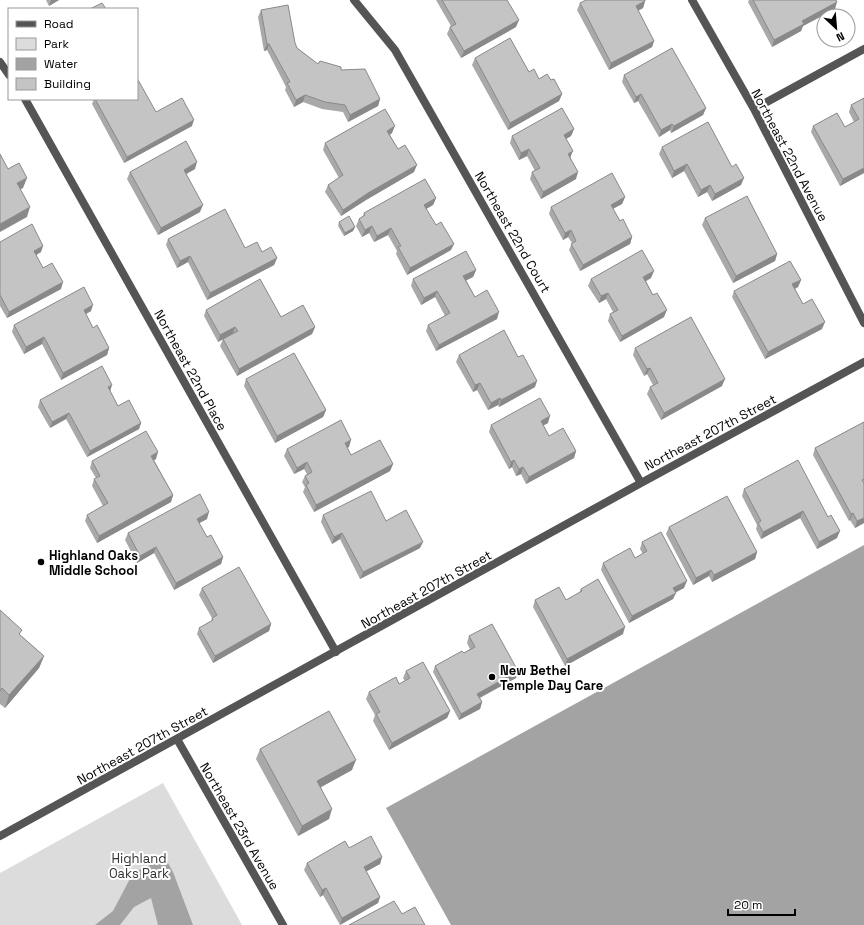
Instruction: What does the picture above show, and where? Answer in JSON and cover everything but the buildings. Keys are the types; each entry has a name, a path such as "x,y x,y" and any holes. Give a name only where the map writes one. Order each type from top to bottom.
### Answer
{"street":[{"name":"Northeast 22nd Court","path":"354,0 395,50 641,483"},
{"name":"Northeast 22nd Avenue","path":"692,0 754,109 864,323"},
{"path":"754,109 864,49"},
{"path":"0,62 8,74"},
{"name":"Northeast 22nd Place","path":"26,100 336,652"},
{"name":"Northeast 207th Street","path":"0,836 864,362"},
{"name":"Northeast 23rd Avenue","path":"177,739 283,925"}],"green space":[{"name":"Highland Oaks Park","path":"163,783 242,925 0,925 0,873"}],"water":[{"path":"864,545 864,925 451,925 386,808"},
{"path":"167,861 173,872 193,925 158,925 151,898 134,907 120,925 95,925 113,911 133,873 150,865"}],"place":[{"name":"Highland Oaks Middle School","path":"41,562"},
{"name":"New Bethel Temple Day Care","path":"492,677"}]}
